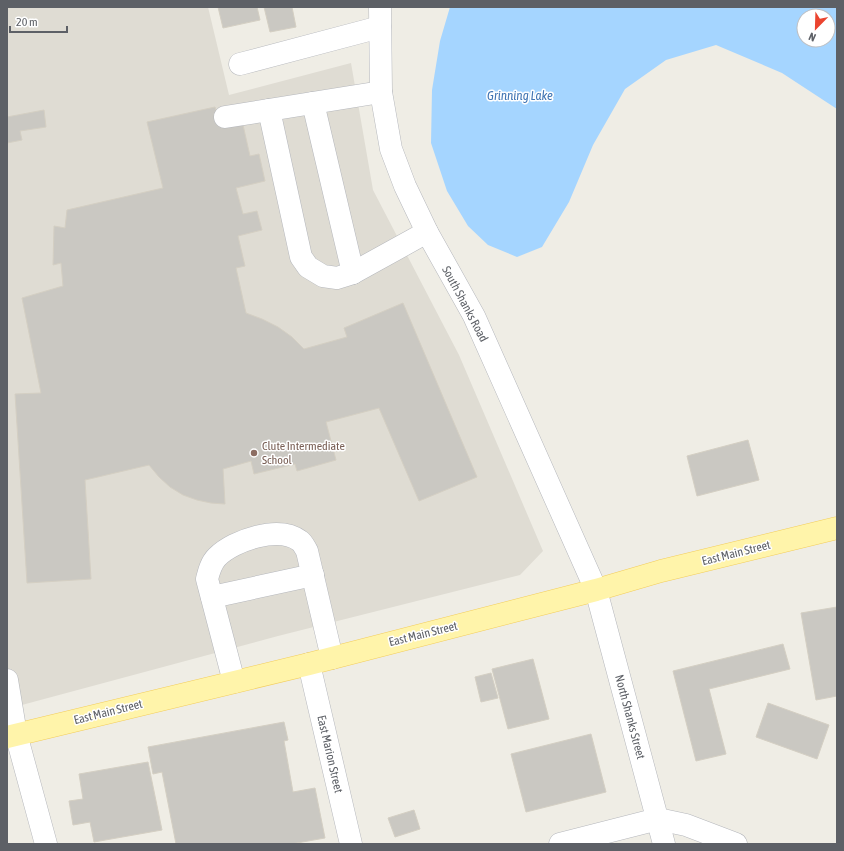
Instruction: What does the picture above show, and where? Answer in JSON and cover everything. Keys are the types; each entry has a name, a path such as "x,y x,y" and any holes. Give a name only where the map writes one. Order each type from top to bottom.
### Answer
{"main road":[{"name":"East Main Street","path":"12,736 309,664 596,590 661,571 837,528"}],"street":[{"path":"240,64 380,17"},
{"name":"South Shanks Road","path":"380,17 381,92 391,149 405,186 427,232 474,316 596,590"},
{"path":"225,116 381,92"},
{"path":"313,103 353,273"},
{"path":"269,110 301,257 308,267 323,276 337,278 353,273 427,232"},
{"path":"234,682 207,579 209,569 216,558 230,548 252,537 275,535 288,536 300,541 307,551 332,658"},
{"path":"212,597 313,575"},
{"name":"North Shanks Street","path":"596,590 664,844"},
{"name":"East Marion Street","path":"309,664 351,844"},
{"path":"7,680 12,736 46,844"},
{"path":"560,844 658,819 686,825 736,844"}],"shaded area":[{"name":"Clute Intermediate School","path":"7,7 208,7 229,95 351,63 373,190 459,355 543,551 520,575 278,636 7,709"}],"water":[{"name":"Grinning Lake","path":"450,7 837,7 837,109 782,73 716,45 666,60 625,89 593,145 569,202 542,247 517,257 488,245 468,226 447,191 431,143 432,90 440,41"}],"building":[{"path":"218,7 257,7 260,20 223,28"},
{"path":"264,7 292,7 296,27 270,32"},
{"path":"215,107 219,121 241,116 250,156 259,154 265,181 236,188 243,214 257,211 262,230 238,236 245,266 236,268 246,313 278,327 292,337 304,349 347,337 344,328 403,303 477,477 419,501 379,408 326,422 336,460 297,471 295,464 254,474 251,461 223,469 225,504 197,500 183,495 170,487 149,465 85,480 91,579 27,583 15,394 41,393 22,298 63,286 61,263 53,265 54,226 65,228 67,210 163,188 147,122"},
{"path":"44,110 46,127 20,131 22,140 7,143 7,117"},
{"path":"748,440 759,480 697,496 687,456"},
{"path":"837,607 837,696 816,700 801,613"},
{"path":"783,644 790,669 709,689 726,754 696,761 673,671"},
{"path":"533,659 549,719 508,729 492,669"},
{"path":"491,673 498,698 481,702 475,677"},
{"path":"768,703 829,725 817,759 756,737"},
{"path":"284,722 288,740 284,741 293,792 315,788 325,838 291,844 176,844 162,772 153,774 148,747"},
{"path":"591,734 606,792 526,812 511,754"},
{"path":"148,762 162,830 94,842 90,822 73,825 69,801 83,799 79,774"},
{"path":"414,810 420,829 395,837 388,818"}],"place":[{"name":"Clute Intermediate School","path":"254,453"}]}
